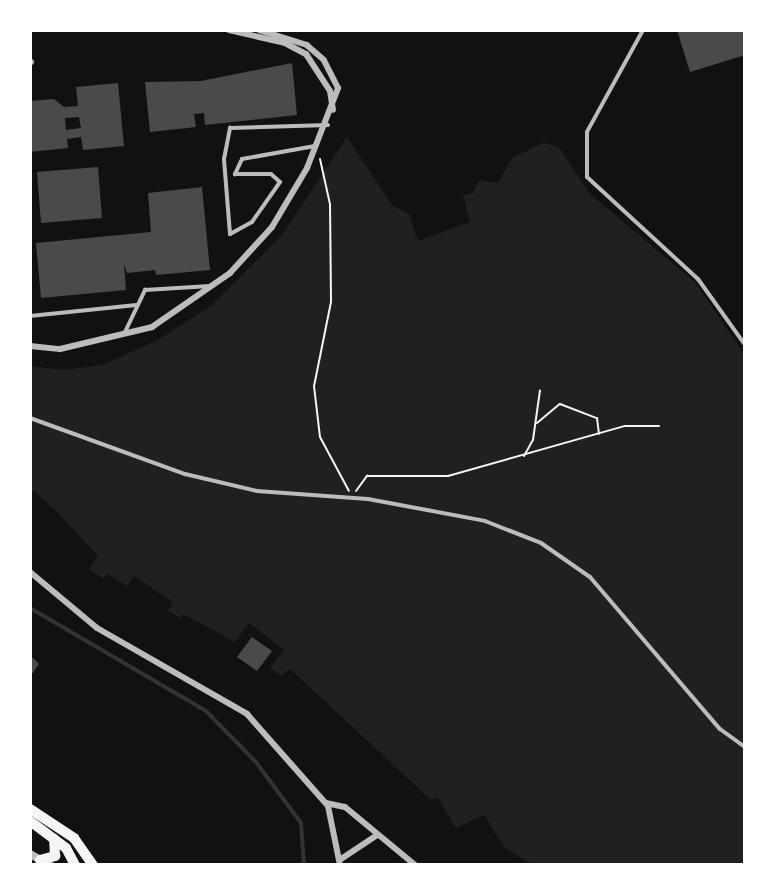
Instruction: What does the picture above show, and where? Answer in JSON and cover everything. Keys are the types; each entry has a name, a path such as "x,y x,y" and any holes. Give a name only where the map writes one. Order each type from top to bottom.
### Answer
{"main road":[{"path":"30,809 74,838 93,865"},
{"path":"30,822 54,839 75,865"},
{"path":"42,861 55,856 54,839"}],"street":[{"path":"230,30 285,42 306,54 330,91 333,113"},
{"path":"30,346 60,350 123,336 175,314 214,286 272,227 328,125 333,113 336,78 318,53 259,30"},
{"path":"30,572 97,627 247,714 326,803 340,862 377,835"},
{"path":"326,803 345,807 415,865"}],"lane":[{"path":"643,30 586,132 587,177 698,279 745,345"},
{"path":"318,145 242,159 235,174 271,174 280,182 252,222 230,234 224,159 230,128 328,125"},
{"path":"123,336 136,305 146,290 164,285 214,286"},
{"path":"30,316 136,305"},
{"path":"30,418 196,476 257,491 353,499 485,521 541,543 590,577 720,729 745,747"}],"path":[{"path":"318,145 330,204 331,302 314,386 320,437 353,499"},
{"path":"524,456 537,423 540,390"},
{"path":"537,423 560,404 597,418 599,434"},
{"path":"353,499 367,476 448,476 625,426 659,426"}],"shaded area":[{"path":"347,137 392,205 409,214 418,241 470,222 463,195 473,193 479,180 498,183 512,158 543,143 558,146 590,194 695,282 745,355 745,865 532,865 504,847 484,815 456,828 438,798 431,800 290,669 281,676 270,668 284,650 249,623 235,642 183,614 181,618 168,611 173,602 134,576 127,586 107,574 103,579 89,569 98,556 34,491 30,494 30,366 64,370 102,365 156,341 212,305 282,235"}],"building":[{"path":"677,30 745,30 745,55 690,72"},
{"path":"292,63 297,115 205,125 204,113 194,114 196,127 150,132 145,82 201,81"},
{"path":"118,83 124,146 83,150 81,137 67,139 68,148 30,152 30,101 54,99 64,107 78,106 76,87","holes":["79,117 81,128 66,130 65,118"]},
{"path":"98,167 102,218 41,223 37,172"},
{"path":"202,187 210,270 156,275 155,270 127,273 124,264 126,290 41,298 36,243 151,232 148,193"},
{"path":"252,637 272,651 257,671 237,657"},
{"path":"30,655 39,664 30,677"}],"waterway":[{"path":"30,608 206,711 256,762 301,823 304,865"}]}
